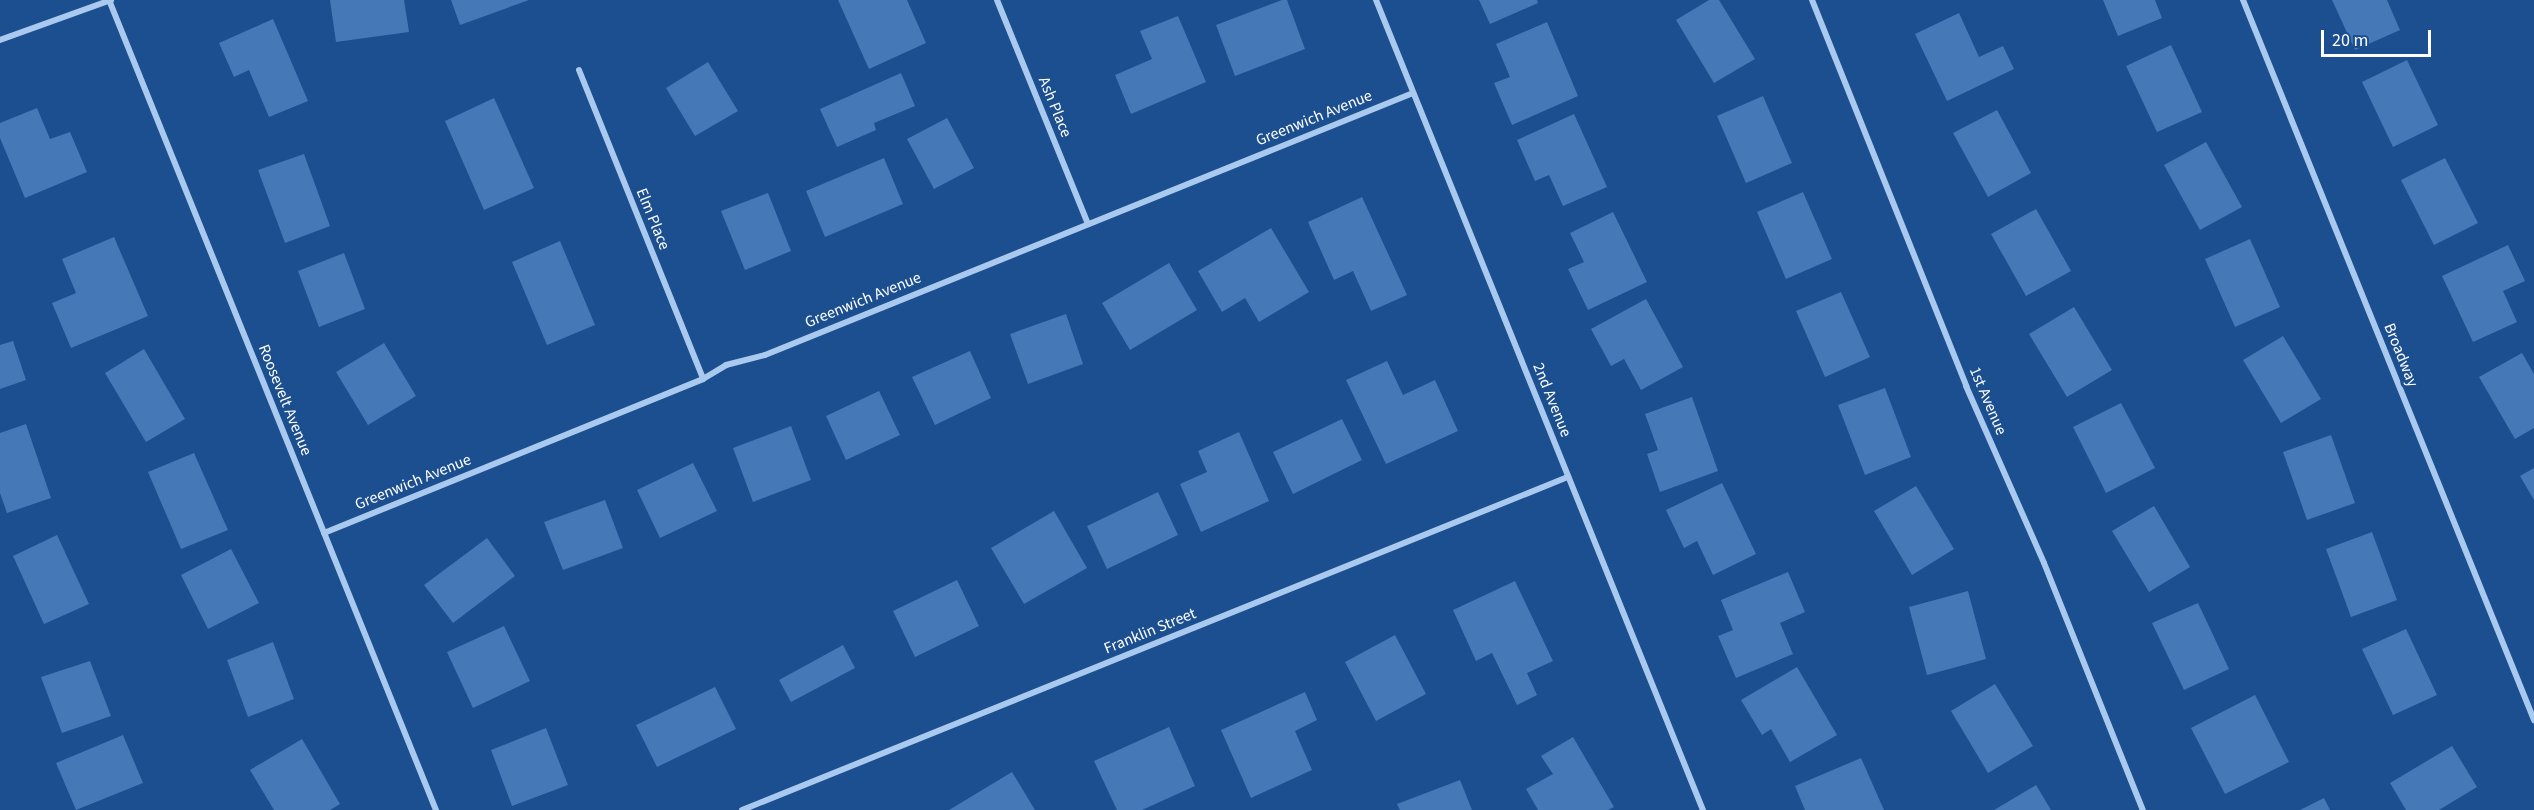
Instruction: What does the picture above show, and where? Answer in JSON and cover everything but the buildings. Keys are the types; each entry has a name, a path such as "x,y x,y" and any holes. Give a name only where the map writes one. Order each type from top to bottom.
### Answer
{"street":[{"path":"0,40 110,0"},
{"name":"Roosevelt Avenue","path":"110,0 436,810"},
{"name":"Ash Place","path":"997,0 1088,224"},
{"name":"2nd Avenue","path":"1376,0 1703,810"},
{"name":"1st Avenue","path":"1812,0 1962,375 2044,563 2143,810"},
{"name":"Broadway","path":"2243,0 2534,720"},
{"name":"Elm Place","path":"579,70 703,379"},
{"name":"Greenwich Avenue","path":"324,533 703,379 726,365 765,355 1413,93"},
{"name":"Franklin Street","path":"742,810 1568,477"}]}
